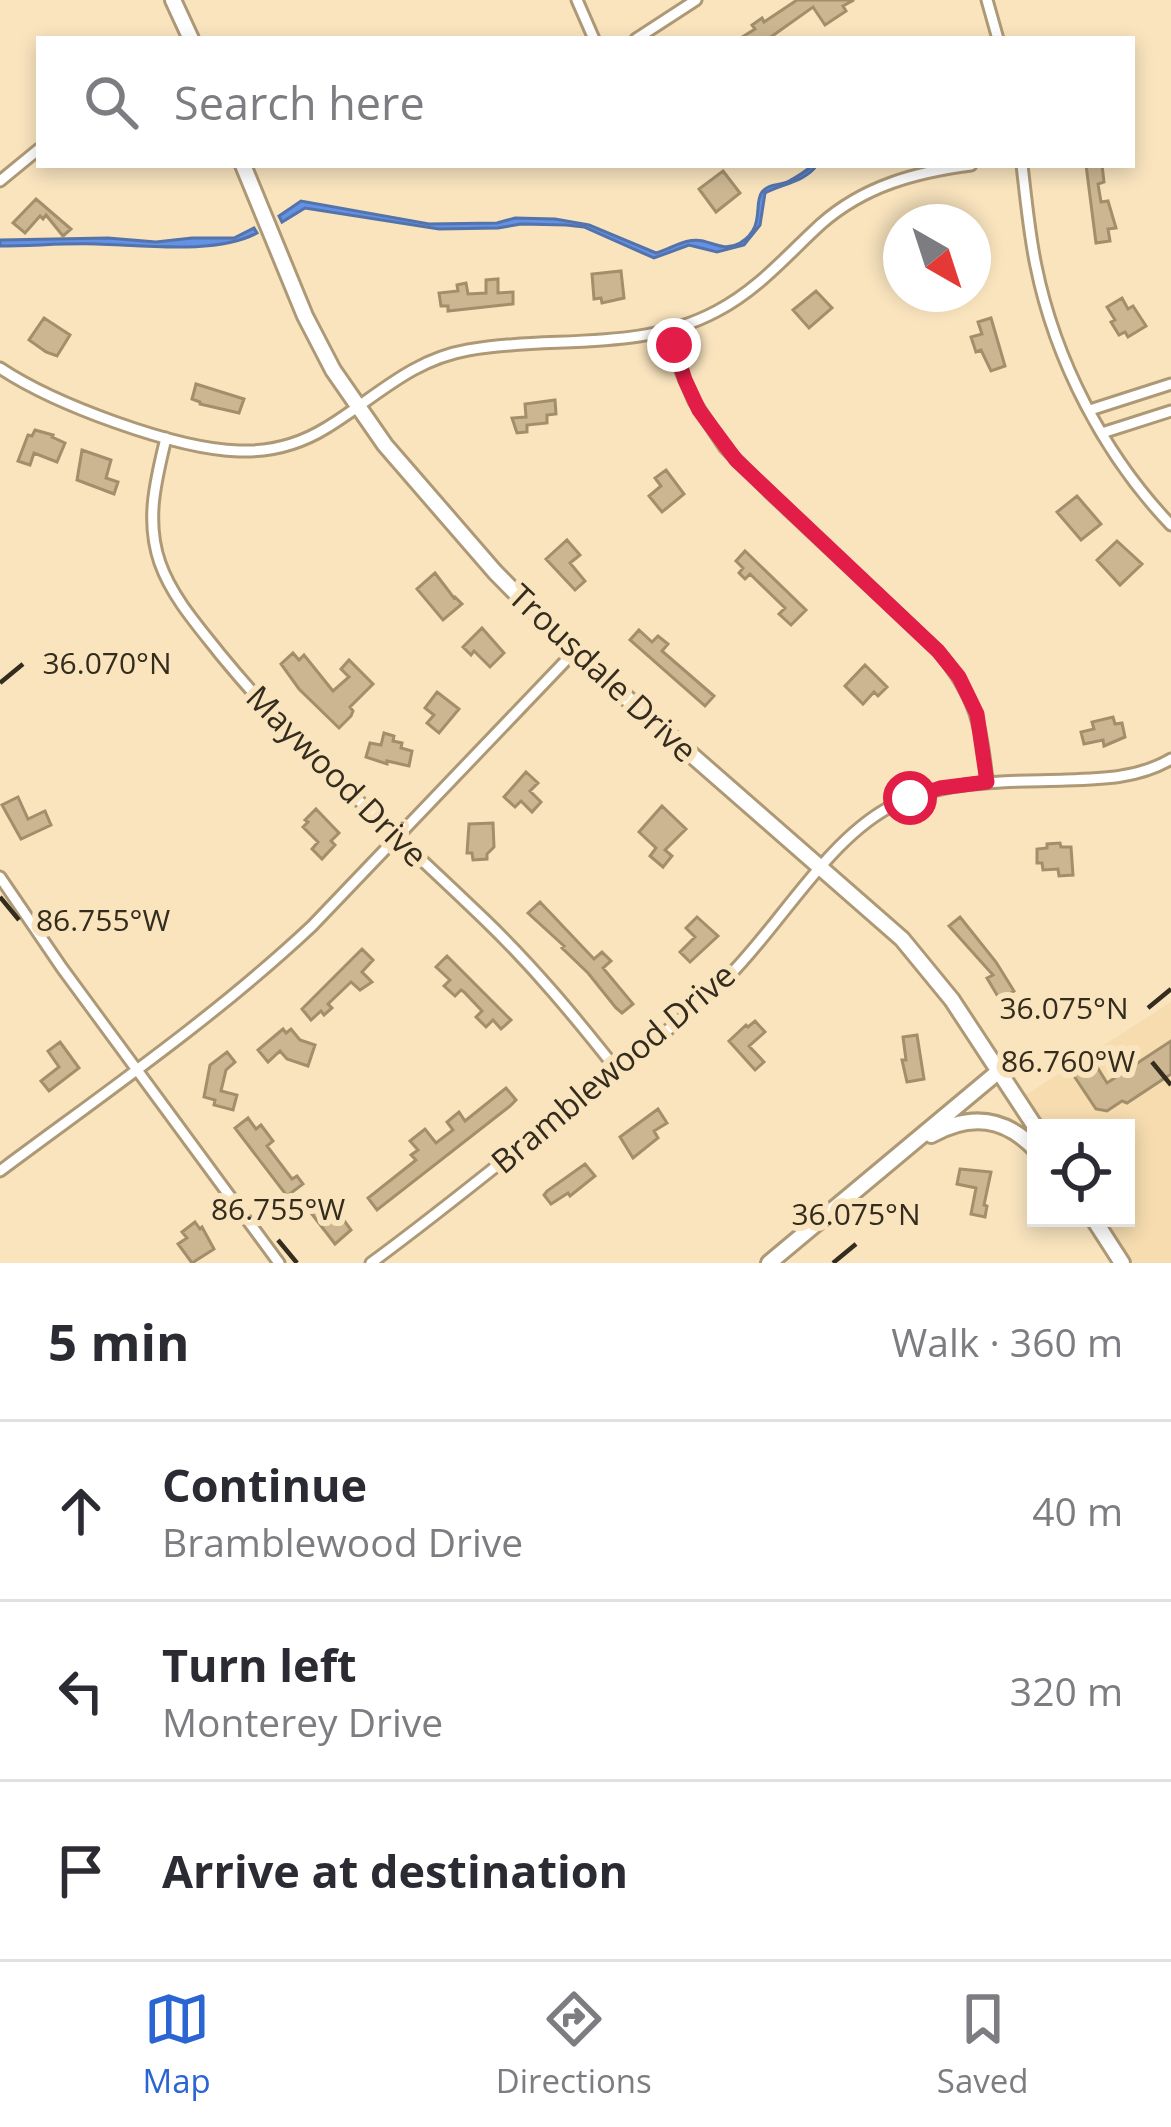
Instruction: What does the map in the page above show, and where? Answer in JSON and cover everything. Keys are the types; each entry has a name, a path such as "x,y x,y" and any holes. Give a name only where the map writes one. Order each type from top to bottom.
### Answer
{"street":[{"path":"173,0 190,36"},
{"path":"577,0 592,36"},
{"path":"641,36 696,0"},
{"path":"987,0 997,36"},
{"path":"0,181 36,151"},
{"name":"Trousdale Drive","path":"244,168 305,316 333,370 385,445 494,572 574,652 902,939 930,970 1030,1119"},
{"path":"0,368 50,396 166,438 214,449 262,450 307,438 416,366 452,353 622,339 670,330 707,316 744,295 820,225 861,196 915,175 954,168"},
{"path":"1022,168 1034,254 1064,356 1102,433 1171,525"},
{"path":"670,330 694,401 725,448 938,651 959,677 977,714 987,782"},
{"path":"1090,410 1171,384"},
{"path":"1102,433 1171,411"},
{"name":"Maywood Drive","path":"166,438 152,522 170,586 278,722 520,955 617,1070"},
{"path":"0,1171 279,957 574,652"},
{"name":"Bramblewood Drive","path":"371,1263 728,977 856,832 894,806 940,788 1125,775 1171,759"},
{"path":"0,877 279,1263"},
{"path":"769,1263 999,1071"},
{"path":"906,1149 963,1122 981,1121 1014,1130 1027,1142"},
{"path":"1098,1227 1122,1263"}],"shaded area":[{"path":"1171,1002 1171,1263 1123,1263 1100,1227 1135,1227 1135,1119 1030,1119 1018,1100"}],"water":[{"path":"814,168 793,182 765,193 760,225 744,245 717,252 689,245 654,258 584,227 521,224 439,229 305,208 282,222 279,216 301,201 429,224 555,219 589,225 656,253 691,241 721,246 740,243 753,230 765,189"},
{"path":"254,228 257,233 240,240 200,246 0,246 0,240 234,238"}],"building":[{"path":"797,0 854,0 825,25 813,7 772,36 744,36 762,18 764,22"},
{"path":"1086,168 1102,168 1104,182 1098,184 1101,202 1108,201 1116,228 1108,229 1110,241 1096,243"},
{"path":"723,171 740,193 716,212 699,189"},
{"path":"36,199 71,229 63,236 46,215 25,233 13,223"},
{"path":"621,271 624,298 602,303 601,298 594,299 592,274"},
{"path":"498,279 498,293 513,292 513,304 448,311 448,306 441,306 439,293 458,291 457,285 466,283 468,294 486,293 486,280"},
{"path":"816,291 832,308 809,328 793,310"},
{"path":"1122,298 1146,326 1128,337 1125,332 1119,335 1107,307"},
{"path":"44,318 70,335 57,356 29,340"},
{"path":"991,318 1005,366 991,371 971,337 982,334 978,322"},
{"path":"196,384 244,399 239,413 192,399"},
{"path":"555,400 556,414 547,415 547,423 527,425 527,432 517,433 512,418 526,417 525,404"},
{"path":"35,430 65,443 57,462 34,453 30,465 18,461 28,435"},
{"path":"82,450 111,460 106,478 118,482 114,494 77,480"},
{"path":"666,470 684,494 662,512 649,496 661,486 655,478"},
{"path":"1077,496 1101,524 1081,540 1057,512"},
{"path":"567,540 580,555 570,563 585,581 575,590 546,559"},
{"path":"1117,541 1142,564 1120,585 1097,560"},
{"path":"745,551 806,610 791,625 779,614 785,608 750,574 745,579 739,573 743,568 736,561"},
{"path":"435,573 462,604 443,620 417,589"},
{"path":"482,628 504,653 490,667 463,647"},
{"path":"639,630 652,642 658,636 668,644 662,651 714,696 705,706 630,640"},
{"path":"293,653 299,660 304,655 333,691 349,677 341,669 349,660 373,684 350,707 351,716 339,728 281,664"},
{"path":"865,665 887,687 863,704 845,686"},
{"path":"437,692 459,709 439,733 427,723 434,715 425,708"},
{"path":"1113,717 1115,724 1122,723 1125,737 1104,746 1103,740 1084,744 1081,732 1094,729 1092,722"},
{"path":"384,733 412,751 409,766 366,757 370,743 381,745"},
{"path":"526,772 538,783 530,791 541,802 532,812 521,801 515,807 504,797"},
{"path":"18,797 28,819 45,811 51,825 21,839 2,805"},
{"path":"662,806 686,829 665,850 672,856 663,867 650,856 656,848 639,832"},
{"path":"316,809 339,833 322,859 312,849 318,842 303,827"},
{"path":"493,823 494,847 487,859 473,860 472,853 467,853 469,824"},
{"path":"1060,843 1071,847 1073,875 1059,876 1058,869 1043,870 1042,863 1037,863 1037,849"},
{"path":"540,902 594,959 602,952 611,961 603,968 633,1004 622,1013 616,1008 564,946 528,913"},
{"path":"697,917 718,936 690,962 680,952 695,937 686,928"},
{"path":"960,917 1014,991 1000,1000 987,978 993,975 949,926"},
{"path":"362,949 373,960 362,972 372,982 360,990 351,982 328,1004 332,1008 311,1020 302,1009"},
{"path":"447,956 511,1020 501,1029 493,1020 486,1027 476,1017 482,1011 464,992 455,996 444,986 450,980 436,967"},
{"path":"755,1021 765,1032 749,1046 764,1062 755,1070 729,1041"},
{"path":"283,1029 315,1045 308,1066 287,1059 280,1051 268,1062 258,1050"},
{"path":"917,1035 924,1079 907,1082 903,1037"},
{"path":"1171,1041 1171,1074 1107,1111 1096,1109 1074,1076 1094,1062 1107,1083"},
{"path":"60,1042 79,1068 49,1091 41,1081 59,1067 48,1051"},
{"path":"227,1052 235,1062 226,1070 221,1091 237,1095 233,1110 204,1097 210,1065"},
{"path":"506,1088 516,1100 510,1106 377,1210 368,1198 416,1160 411,1155 418,1150 410,1141 425,1129 436,1143 453,1130 447,1122 459,1112 465,1121"},
{"path":"658,1109 667,1123 654,1131 658,1138 633,1158 620,1137"},
{"path":"248,1118 256,1129 261,1125 273,1141 267,1146 292,1179 297,1176 303,1184 287,1196 235,1128"},
{"path":"585,1164 595,1176 551,1204 544,1195 547,1191"},
{"path":"960,1169 991,1172 985,1217 971,1214 976,1188 957,1184"},
{"path":"320,1200 332,1216 338,1212 351,1230 335,1244 308,1209"},
{"path":"195,1222 214,1249 192,1263 178,1244 187,1238 182,1232"}],"route":[{"path":"674,345 694,401 725,448 938,651 969,695 982,733 987,782 940,788 910,798"}]}
